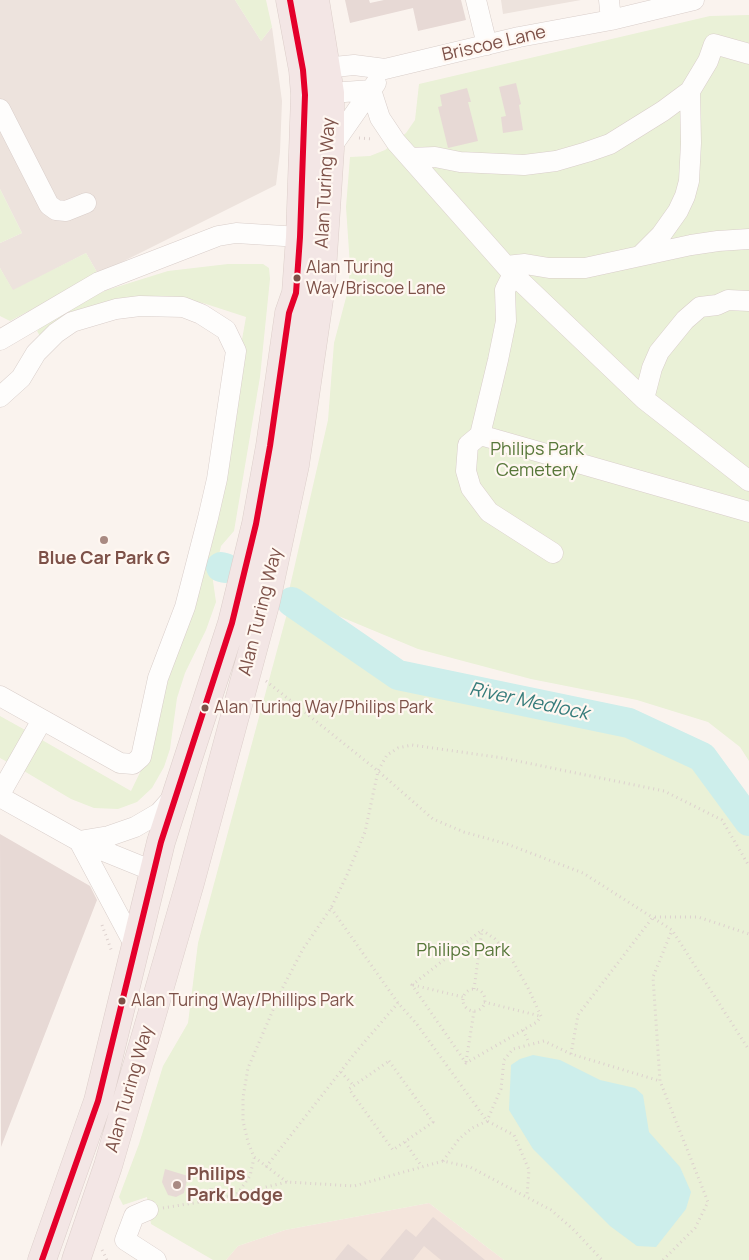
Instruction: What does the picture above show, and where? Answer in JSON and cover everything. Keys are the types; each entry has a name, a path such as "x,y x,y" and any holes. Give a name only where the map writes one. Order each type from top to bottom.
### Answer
{"highway":[{"path":"290,0 316,82"},
{"path":"315,0 316,82"},
{"name":"Alan Turing Way","path":"76,1260 108,1166 190,883 282,530 307,391 321,286 330,149 316,82"},
{"name":"Alan Turing Way","path":"42,1260 98,1101 153,871 232,623 256,524 270,446 289,313 296,292 316,82"},
{"path":"153,871 190,883"}],"street":[{"path":"476,0 487,45"},
{"path":"609,0 612,20"},
{"name":"Briscoe Lane","path":"385,69 487,45 612,20 694,0"},
{"path":"410,158 484,154 524,165 556,160 587,152 617,140 663,111 690,90 708,61 714,44 749,54"},
{"path":"316,82 354,65 385,69 330,149"},
{"path":"316,82 371,90"},
{"path":"371,90 380,118 396,142 510,270 644,399 749,481"},
{"path":"641,255 661,234 678,211 685,196 689,181 691,143 690,90"},
{"path":"0,109 49,205 56,210 66,211 86,202"},
{"path":"0,340 98,282 218,236 236,233 300,237"},
{"path":"510,270 525,264 549,268 586,268 718,240 749,239"},
{"path":"510,270 505,290 506,321 480,435 468,445 466,471 478,500 489,512 553,553"},
{"path":"644,399 659,352 685,320 700,307 717,306 728,300 749,301"},
{"path":"0,397 21,378 36,353 56,332 72,322 116,309 140,306 183,307 202,314 226,330 236,351 215,486 185,607 158,678 141,757 133,764 120,763 0,696"},
{"path":"480,435 749,512"},
{"path":"42,720 0,795 79,841 153,871"},
{"path":"79,841 109,836 135,827 159,813 176,795"},
{"path":"79,841 135,946"},
{"path":"148,1210 134,1216 125,1240 156,1260"}],"path":[{"path":"247,668 378,771 433,819 464,832 507,844 583,873 672,930 749,1050"},
{"path":"237,1194 250,1176 254,1157 242,1121 243,1097 248,1068 282,989 303,949 331,908 365,832 378,771 387,755 398,748 412,745 502,758 664,791 722,820 749,866"},
{"path":"331,908 398,1003 416,1023 487,1121 514,1135 528,1170 527,1195"},
{"path":"653,917 698,918 749,934"},
{"path":"571,1054 578,1015 653,917"},
{"path":"412,985 482,930"},
{"path":"474,989 482,930"},
{"path":"482,930 495,939 511,958 541,1016"},
{"path":"664,1260 696,1228 708,1202 660,1082 653,977 672,930"},
{"path":"412,985 463,997"},
{"path":"412,985 466,1063"},
{"path":"474,989 482,993 484,1002 479,1009 474,1011 466,1008 463,997 466,992 474,989"},
{"path":"484,1002 541,1016"},
{"path":"266,1167 293,1130 398,1003"},
{"path":"466,1063 474,1011"},
{"path":"466,1063 537,1022 541,1016"},
{"path":"523,1030 529,1043"},
{"path":"442,1161 459,1140 472,1128 487,1121 501,1088 504,1060 513,1049 529,1043 544,1041 571,1054 660,1082"},
{"path":"389,1060 433,1122 405,1142 393,1150 349,1089 389,1060"},
{"path":"341,1072 354,1086"},
{"path":"405,1142 422,1167"},
{"path":"254,1157 287,1182"},
{"path":"148,1210 212,1200 287,1182 354,1186 442,1161 470,1167 527,1195 558,1216 602,1260"},
{"path":"211,1188 212,1200"}],"shaded area":[{"path":"0,0 235,0 261,41 272,27 282,101 280,152 276,185 98,274 86,253 13,291 0,268 0,243 22,233 0,189"},
{"path":"501,0 581,0 503,14"},
{"path":"429,1203 504,1260 226,1260 238,1246 285,1230"}],"green space":[{"path":"235,0 266,0 272,27 261,41"},
{"name":"Philips Park Cemetery","path":"749,15 749,761 740,747 708,722 637,700 531,679 418,649 288,595 328,420 334,343 348,290 350,266 346,207 350,157 370,156 385,150 406,133 415,120 419,84 710,16"},
{"path":"0,189 22,233 0,243"},
{"path":"86,253 98,274 10,321 0,316 0,268 13,290"},
{"path":"228,264 263,264 269,268 270,279 260,377 234,531 221,546 213,581 216,602 206,630 185,673 177,698 170,749 164,767 152,788 137,802 118,809 94,808 71,799 24,771 42,740 131,791 147,758 238,362 246,317 203,303 157,297 41,338 37,331 60,311 107,290 168,271"},
{"name":"Philips Park","path":"289,606 397,678 629,726 701,759 749,825 749,1260 504,1260 429,1203 285,1230 238,1246 226,1260 213,1260 151,1224 147,1197 123,1205 119,1197 139,1144 163,1066 188,1023 198,943"},
{"path":"0,716 27,731 9,763 0,758"}],"water":[{"path":"533,1055 560,1060 600,1080 635,1088 643,1095 649,1132 680,1167 691,1192 686,1209 656,1247 637,1246 610,1226 533,1149 509,1110 511,1065 520,1059"}],"building":[{"path":"345,0 369,0 370,3 384,0 461,0 466,20 418,31 413,8 350,23"},
{"path":"516,83 521,104 519,105 523,130 503,133 501,117 506,116 499,87"},
{"path":"467,88 471,102 468,102 478,141 448,148 438,107 442,106 440,95"},
{"path":"0,834 90,886 97,900 1,1147"},
{"name":"Philips Park Lodge","path":"165,1169 188,1176 184,1193 176,1197 168,1195 162,1182"},
{"path":"433,1217 485,1260 441,1260 424,1246 413,1260 380,1260 406,1229 416,1237"},
{"path":"348,1244 368,1260 335,1260"}],"waterway":[{"name":"River Medlock","path":"221,567 225,568"},
{"name":"River Medlock","path":"292,602 398,675 629,723 702,757 749,821"}],"transit line":[{"path":"42,1260 98,1101 161,842 232,623 256,524 270,446 289,313 296,293 300,237 305,95 303,70 290,0"}],"place":[{"name":"Alan Turing Way/Briscoe Lane","path":"297,278"},
{"name":"Blue Car Park G","path":"104,540"},
{"name":"Alan Turing Way/Philips Park","path":"205,708"},
{"name":"Alan Turing Way/Phillips Park","path":"122,1001"},
{"name":"Philips Park Lodge","path":"177,1185"}]}
